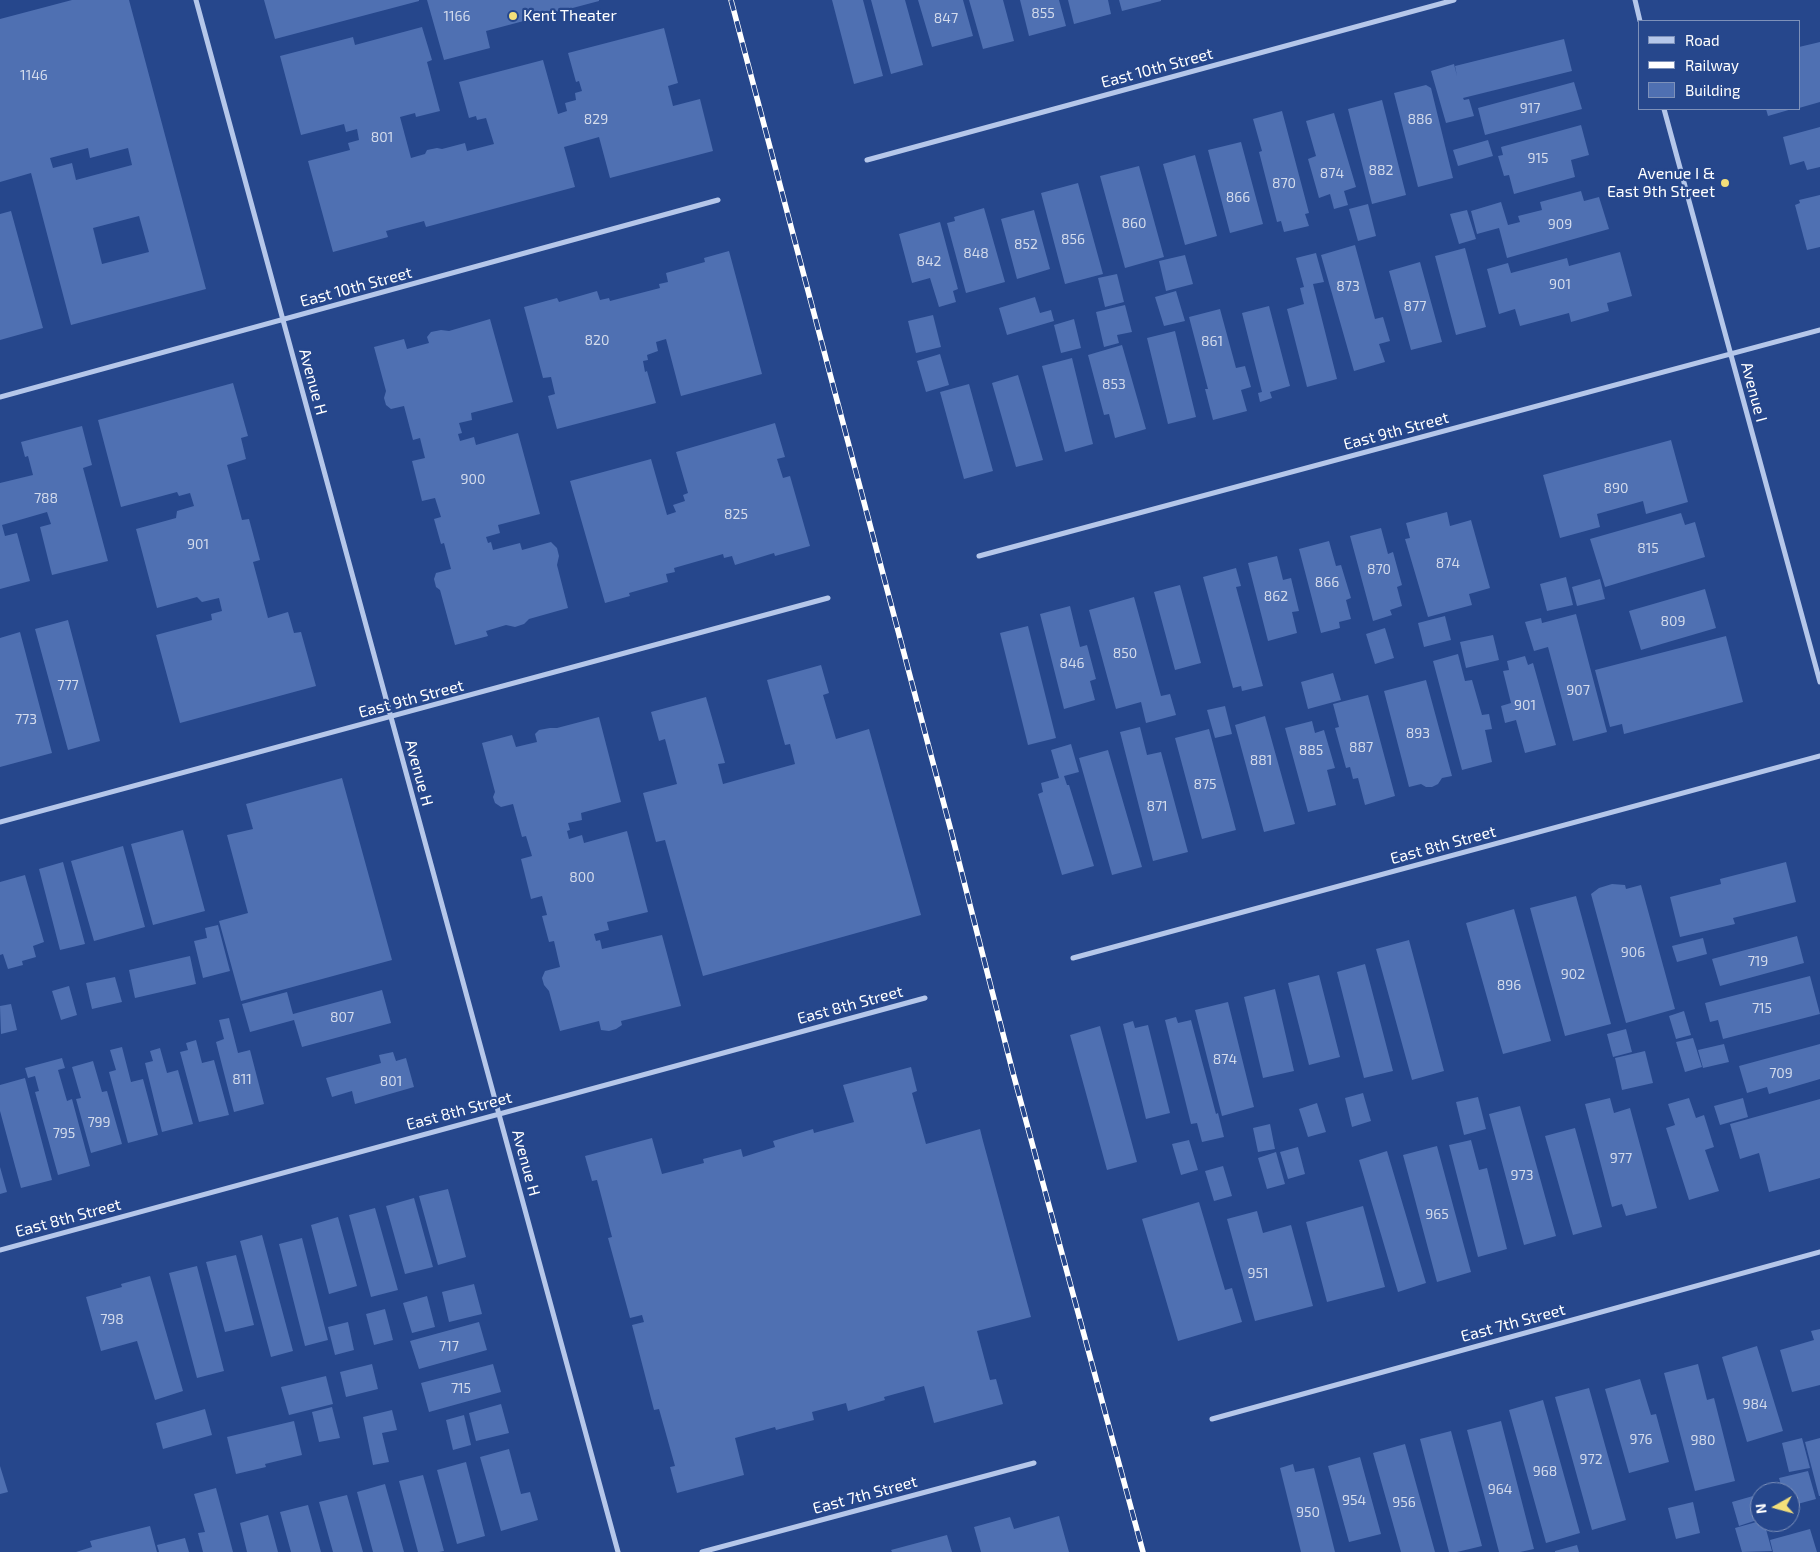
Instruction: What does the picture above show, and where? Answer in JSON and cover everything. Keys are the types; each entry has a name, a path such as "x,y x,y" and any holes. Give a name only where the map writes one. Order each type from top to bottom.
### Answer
{"street":[{"name":"Avenue H","path":"196,0 618,1552"},
{"name":"East 10th Street","path":"867,160 1454,0"},
{"path":"1634,0 1640,20"},
{"name":"Avenue I","path":"1664,110 1820,682"},
{"name":"East 10th Street","path":"0,397 718,200"},
{"name":"East 9th Street","path":"979,556 1820,330"},
{"name":"East 9th Street","path":"0,822 828,598"},
{"name":"East 8th Street","path":"1073,958 1820,756"},
{"name":"East 8th Street","path":"0,1250 925,998"},
{"name":"East 7th Street","path":"1212,1419 1820,1252"},
{"name":"East 7th Street","path":"702,1552 1034,1463"}],"building":[{"path":"72,0 129,0 206,289 71,325 31,173 0,182 0,19","holes":["88,148 90,158 128,148 132,165 76,180 72,163 53,168 50,158","139,216 149,252 102,264 93,228"]},
{"path":"264,0 419,0 419,1 275,39"},
{"path":"427,0 599,1 486,31 490,48 444,60"},
{"path":"832,0 863,0 883,76 854,84"},
{"path":"871,0 905,0 923,65 891,74"},
{"path":"918,0 963,0 973,36 932,47"},
{"path":"969,0 1003,0 1014,41 983,49"},
{"path":"1020,0 1059,0 1066,26 1029,36"},
{"path":"1068,0 1108,0 1111,14 1074,24"},
{"path":"1119,0 1161,0 1161,1 1122,11"},
{"path":"422,27 432,60 427,62 440,111 416,117 415,113 400,117 411,158 425,154 427,150 442,149 465,143 467,151 494,144 486,118 477,120 476,116 469,118 459,82 543,60 558,114 567,111 565,103 576,100 575,93 582,91 579,81 576,82 568,53 664,28 678,83 668,86 673,106 700,99 713,151 610,178 599,137 564,147 575,187 426,227 424,221 386,231 388,237 333,252 308,161 350,150 348,143 359,140 357,129 346,132 344,124 301,135 280,56 353,37 355,45"},
{"path":"1564,39 1572,71 1463,98 1464,100 1469,99 1474,116 1446,123 1431,71 1454,64 1457,76 1455,66"},
{"path":"1820,42 1820,102 1800,108 1800,47"},
{"path":"1574,82 1582,109 1485,135 1478,108"},
{"path":"1426,85 1431,88 1453,178 1418,187 1394,93"},
{"path":"1382,100 1406,195 1372,204 1348,109"},
{"path":"1766,110 1789,110 1768,116"},
{"path":"1282,111 1309,213 1305,214 1309,226 1284,232 1281,221 1277,222 1259,152 1262,151 1253,119"},
{"path":"1334,113 1356,187 1344,191 1348,205 1334,209 1330,194 1319,198 1308,159 1316,156 1306,121"},
{"path":"1581,125 1589,155 1571,160 1575,177 1514,194 1509,175 1504,176 1498,156 1503,155 1501,147"},
{"path":"1820,127 1820,167 1807,170 1804,161 1790,165 1783,137"},
{"path":"1488,140 1493,156 1458,166 1453,150"},
{"path":"1241,142 1263,224 1230,233 1208,150"},
{"path":"1195,155 1217,236 1185,245 1163,164"},
{"path":"1139,166 1164,257 1125,268 1100,176"},
{"path":"1078,183 1103,274 1065,284 1041,193"},
{"path":"1581,191 1584,201 1599,197 1609,229 1507,258 1499,228 1477,234 1471,211 1501,202 1508,225 1520,222 1518,216 1542,210 1540,202"},
{"path":"1820,195 1820,247 1807,250 1795,205 1800,203 1799,200"},
{"path":"1368,204 1376,236 1358,241 1349,209"},
{"path":"984,208 1005,282 966,293 947,223 955,221 954,217"},
{"path":"1034,210 1050,269 1017,279 1001,219"},
{"path":"1467,210 1476,239 1459,244 1450,214"},
{"path":"11,211 43,328 0,340 0,214"},
{"path":"940,222 958,289 953,291 956,302 939,307 930,278 912,283 899,234"},
{"path":"1355,245 1375,319 1383,317 1390,341 1379,344 1385,362 1354,371 1321,255"},
{"path":"1465,248 1486,327 1456,335 1435,256"},
{"path":"729,251 762,374 681,396 666,339 656,342 658,351 647,355 648,360 643,361 656,403 557,429 548,396 555,394 551,377 543,378 524,307 557,298 559,302 597,291 600,300 609,298 610,301 660,288 659,284 668,282 666,273 705,262 704,258"},
{"path":"1620,252 1632,296 1607,303 1609,311 1571,322 1569,313 1520,326 1515,309 1499,314 1487,269 1508,263 1511,273 1567,258 1569,266"},
{"path":"1316,253 1324,282 1313,284 1337,379 1307,387 1287,309 1304,304 1300,288 1304,287 1296,258"},
{"path":"1185,255 1193,284 1166,291 1159,261"},
{"path":"1420,262 1442,342 1411,350 1389,271"},
{"path":"1117,274 1124,302 1105,307 1098,278"},
{"path":"1176,291 1185,321 1164,326 1155,297"},
{"path":"1035,297 1040,313 1051,310 1054,321 1007,335 999,308"},
{"path":"1125,305 1132,332 1117,335 1119,343 1104,347 1096,312"},
{"path":"1269,306 1290,386 1270,392 1272,398 1260,402 1258,393 1262,392 1242,313"},
{"path":"1220,309 1236,368 1245,366 1251,387 1241,390 1247,411 1213,420 1205,389 1208,389 1189,317"},
{"path":"933,315 941,347 916,353 908,321"},
{"path":"490,319 513,402 471,413 472,420 459,423 462,433 458,434 460,441 474,437 476,445 518,433 540,514 498,525 500,533 486,537 488,543 491,542 493,550 520,543 522,550 551,542 557,548 559,556 557,565 568,608 529,619 524,624 515,627 506,625 486,631 488,636 455,645 440,590 436,587 434,579 436,573 451,569 444,543 441,544 434,519 441,517 435,498 422,501 412,461 425,458 420,438 413,440 404,406 391,409 386,405 384,398 386,391 374,347 404,339 407,349 429,343 427,337 431,332 449,331"},
{"path":"1074,319 1081,348 1061,353 1054,325"},
{"path":"1175,331 1196,417 1168,424 1147,338"},
{"path":"1122,345 1146,429 1115,438 1109,414 1104,415 1088,355"},
{"path":"940,354 949,385 926,392 917,361"},
{"path":"1072,358 1093,444 1065,452 1042,366"},
{"path":"1018,375 1043,460 1016,467 992,383"},
{"path":"233,383 248,436 241,438 246,459 227,465 242,520 249,519 260,560 253,562 268,618 288,612 294,633 301,632 316,686 180,723 156,635 212,620 211,614 222,611 219,598 202,602 197,597 157,608 136,529 176,518 177,511 194,506 190,493 179,496 177,492 121,507 98,420"},
{"path":"969,384 993,471 964,479 940,392"},
{"path":"775,423 785,457 777,459 783,478 790,476 810,546 775,556 774,553 735,565 732,556 724,558 723,554 674,568 675,572 666,574 668,582 629,593 630,596 605,603 570,481 651,459 667,515 676,512 673,505 685,501 683,495 688,493 676,452"},
{"path":"82,426 92,465 83,468 108,561 52,575 40,527 51,524 47,512 2,525 5,536 17,533 30,581 0,589 0,483 33,475 28,456 25,457 21,442"},
{"path":"1671,440 1688,502 1646,514 1643,501 1597,514 1600,527 1560,538 1543,475"},
{"path":"1447,512 1450,526 1471,520 1490,588 1469,594 1472,605 1428,617 1405,539 1410,538 1406,523"},
{"path":"1681,513 1685,525 1695,522 1705,557 1605,587 1590,539"},
{"path":"1381,528 1388,554 1393,552 1402,585 1397,587 1402,606 1390,610 1392,615 1373,621 1350,536"},
{"path":"1329,541 1336,566 1341,565 1351,598 1346,600 1351,619 1339,622 1340,628 1321,633 1299,549"},
{"path":"1277,556 1283,580 1291,578 1299,611 1292,612 1297,633 1268,641 1248,563"},
{"path":"1236,568 1241,586 1236,587 1263,686 1242,691 1241,686 1233,688 1203,577"},
{"path":"1566,577 1573,605 1547,611 1540,584"},
{"path":"1600,579 1605,599 1577,606 1572,587"},
{"path":"1180,585 1201,663 1175,670 1154,592"},
{"path":"1705,589 1716,628 1641,650 1629,611"},
{"path":"1134,597 1161,696 1170,694 1176,715 1146,723 1141,702 1116,709 1089,610"},
{"path":"1070,606 1080,647 1087,645 1096,679 1090,681 1095,700 1064,709 1040,614"},
{"path":"1576,614 1607,732 1573,741 1548,647 1534,651 1525,622 1541,618 1542,623"},
{"path":"1445,616 1451,640 1424,647 1418,623"},
{"path":"68,620 100,741 68,750 35,629"},
{"path":"1028,626 1056,738 1028,745 1000,633"},
{"path":"1385,628 1394,658 1375,664 1366,634"},
{"path":"20,632 52,753 0,767 0,638"},
{"path":"1493,635 1499,660 1466,668 1460,642"},
{"path":"1726,636 1743,702 1624,734 1622,724 1610,727 1595,670"},
{"path":"1458,654 1465,681 1472,680 1482,715 1489,714 1492,729 1485,730 1492,762 1462,770 1433,661"},
{"path":"1525,656 1528,665 1533,663 1556,745 1525,753 1516,720 1505,723 1501,706 1511,703 1503,671 1509,670 1507,661"},
{"path":"821,665 829,693 823,695 836,739 869,729 921,915 703,976 665,840 656,842 643,793 677,784 665,739 659,741 651,712 706,697 725,763 718,764 723,784 795,764 790,744 785,745 767,680"},
{"path":"1333,673 1341,700 1308,709 1301,682"},
{"path":"1426,680 1452,776 1442,778 1438,784 1432,787 1426,787 1421,784 1409,787 1384,691"},
{"path":"1368,695 1395,796 1365,805 1358,778 1353,779 1350,767 1346,768 1335,728 1339,727 1333,704"},
{"path":"1225,706 1232,734 1215,738 1207,710"},
{"path":"1265,716 1295,824 1264,832 1235,725"},
{"path":"599,717 621,802 581,813 582,820 568,823 570,830 567,831 569,839 582,835 584,843 627,831 648,912 607,922 609,930 594,934 596,941 600,940 602,949 662,935 681,1006 621,1021 622,1025 609,1031 601,1030 599,1021 560,1031 549,991 544,985 542,978 545,971 560,967 554,941 549,942 542,916 547,915 542,896 531,899 521,859 532,856 526,836 522,837 513,804 501,807 495,803 493,797 495,792 482,743 512,735 516,747 537,742 535,734 539,730 557,728"},
{"path":"1312,721 1315,733 1324,730 1335,768 1327,770 1336,805 1308,812 1285,728"},
{"path":"1140,727 1147,755 1161,752 1188,852 1153,861 1120,732"},
{"path":"1209,729 1236,830 1202,839 1175,738"},
{"path":"1071,744 1079,772 1064,776 1067,785 1069,785 1094,866 1062,875 1038,794 1043,792 1041,783 1059,778 1051,750"},
{"path":"1108,750 1142,867 1112,875 1079,758"},
{"path":"342,778 392,960 241,1001 219,921 248,913 227,835 253,829 246,804"},
{"path":"183,830 205,911 153,925 131,844"},
{"path":"123,846 145,927 94,941 71,861"},
{"path":"63,862 85,944 60,950 39,869"},
{"path":"1786,862 1796,902 1733,918 1735,924 1680,937 1670,897 1721,884 1720,879"},
{"path":"25,875 44,942 33,946 36,957 22,961 23,965 8,969 3,954 0,955 0,882"},
{"path":"1612,884 1625,885 1626,889 1641,885 1675,1009 1626,1023 1591,894 1599,888"},
{"path":"1576,896 1611,1024 1565,1036 1530,908"},
{"path":"1514,909 1551,1041 1503,1054 1466,923"},
{"path":"218,925 230,971 203,978 194,941 207,938 205,928"},
{"path":"1797,936 1804,963 1720,986 1712,959"},
{"path":"1703,938 1707,954 1677,962 1672,946"},
{"path":"1409,940 1444,1071 1412,1080 1376,949"},
{"path":"190,956 196,984 135,998 129,970"},
{"path":"1365,964 1393,1071 1364,1078 1337,972"},
{"path":"1319,975 1340,1057 1309,1065 1288,983"},
{"path":"1810,976 1820,1014 1723,1039 1718,1020 1710,1022 1705,1003"},
{"path":"115,977 122,1002 92,1009 86,983"},
{"path":"69,986 77,1015 61,1020 52,991"},
{"path":"1275,989 1294,1071 1263,1078 1244,997"},
{"path":"382,990 391,1023 302,1047 294,1020 250,1032 242,1004 287,992 293,1014"},
{"path":"1228,1002 1254,1107 1222,1116 1195,1010"},
{"path":"11,1004 17,1030 1,1034 0,1006"},
{"path":"1684,1011 1691,1035 1676,1039 1669,1016"},
{"path":"1176,1017 1178,1023 1191,1020 1224,1137 1202,1142 1197,1123 1191,1124 1165,1020"},
{"path":"229,1018 238,1053 250,1050 264,1104 234,1112 216,1042 224,1039 219,1020"},
{"path":"1133,1021 1135,1028 1148,1025 1170,1113 1146,1119 1123,1024"},
{"path":"1100,1026 1137,1162 1107,1170 1070,1035"},
{"path":"1626,1029 1632,1052 1613,1057 1607,1034"},
{"path":"1693,1038 1702,1067 1685,1072 1676,1042"},
{"path":"196,1040 202,1063 214,1060 229,1115 199,1122 180,1052 188,1050 186,1043"},
{"path":"1724,1044 1729,1062 1703,1068 1698,1050"},
{"path":"1820,1044 1820,1079 1769,1094 1767,1087 1747,1093 1739,1066"},
{"path":"122,1047 131,1082 143,1079 158,1135 128,1143 109,1072 116,1070 110,1050"},
{"path":"160,1048 167,1073 178,1070 193,1124 162,1132 145,1063 153,1061 150,1051"},
{"path":"1645,1051 1653,1083 1622,1090 1615,1058"},
{"path":"393,1052 396,1061 406,1058 414,1087 355,1104 352,1091 332,1097 326,1078 381,1063 379,1055"},
{"path":"62,1058 65,1068 58,1070 67,1101 72,1099 90,1166 58,1175 35,1092 39,1091 35,1076 28,1078 25,1068"},
{"path":"93,1061 102,1092 107,1091 122,1144 91,1153 76,1099 81,1098 72,1067"},
{"path":"911,1067 917,1091 912,1093 926,1144 980,1129 1031,1317 977,1331 990,1380 996,1379 1003,1404 934,1423 924,1386 884,1397 885,1400 848,1411 846,1403 812,1412 814,1420 776,1430 775,1427 735,1438 744,1475 677,1493 670,1467 675,1466 659,1409 654,1410 632,1325 644,1322 642,1315 630,1318 608,1238 612,1237 597,1180 592,1181 585,1156 652,1138 662,1174 704,1163 703,1159 741,1149 743,1157 775,1147 773,1141 813,1129 814,1133 854,1122 843,1085"},
{"path":"25,1078 52,1180 21,1188 0,1111 0,1085"},
{"path":"1363,1093 1371,1121 1352,1127 1345,1098"},
{"path":"1478,1097 1486,1129 1464,1135 1456,1102"},
{"path":"1610,1098 1614,1113 1630,1108 1657,1208 1626,1216 1622,1204 1612,1207 1585,1104"},
{"path":"1689,1098 1696,1118 1704,1115 1714,1147 1705,1150 1719,1191 1689,1200 1666,1128 1675,1125 1668,1104"},
{"path":"1743,1098 1748,1117 1720,1125 1714,1106"},
{"path":"1820,1099 1820,1178 1769,1192 1759,1153 1740,1159 1730,1124"},
{"path":"1317,1103 1326,1132 1308,1137 1299,1109"},
{"path":"1520,1106 1556,1236 1524,1245 1489,1114"},
{"path":"1270,1124 1275,1149 1258,1152 1253,1128"},
{"path":"1575,1128 1602,1227 1573,1235 1545,1136"},
{"path":"1189,1140 1198,1170 1181,1175 1172,1144"},
{"path":"1471,1140 1479,1170 1487,1168 1507,1249 1478,1257 1449,1145"},
{"path":"1437,1146 1471,1272 1437,1282 1403,1155"},
{"path":"1298,1147 1305,1174 1288,1179 1280,1152"},
{"path":"1387,1151 1426,1283 1398,1292 1359,1160"},
{"path":"1276,1152 1285,1184 1267,1189 1258,1158"},
{"path":"1223,1166 1232,1196 1214,1201 1205,1171"},
{"path":"0,1167 7,1192 0,1194"},
{"path":"448,1189 466,1257 438,1265 419,1196"},
{"path":"414,1198 433,1267 405,1274 386,1206"},
{"path":"1199,1202 1225,1290 1232,1288 1242,1322 1178,1341 1142,1219"},
{"path":"1363,1206 1385,1287 1327,1302 1306,1222"},
{"path":"375,1208 398,1290 371,1297 349,1215"},
{"path":"1257,1211 1263,1233 1291,1225 1313,1306 1255,1321 1227,1219"},
{"path":"338,1217 357,1286 329,1294 311,1225"},
{"path":"262,1235 293,1351 271,1357 240,1241"},
{"path":"302,1238 328,1340 305,1346 279,1244"},
{"path":"236,1255 254,1325 225,1332 206,1262"},
{"path":"197,1266 224,1371 197,1378 169,1273"},
{"path":"150,1276 183,1391 155,1400 137,1341 101,1351 86,1297 122,1287 121,1284"},
{"path":"474,1284 482,1314 449,1322 442,1292"},
{"path":"427,1296 435,1327 412,1333 403,1303"},
{"path":"385,1309 393,1340 374,1345 366,1314"},
{"path":"348,1322 354,1350 335,1355 328,1327"},
{"path":"479,1322 487,1350 419,1369 410,1341"},
{"path":"1820,1329 1820,1385 1792,1392 1780,1350 1814,1340 1811,1331"},
{"path":"1757,1346 1783,1431 1747,1442 1722,1357"},
{"path":"372,1364 378,1389 346,1397 340,1372"},
{"path":"493,1364 501,1392 429,1412 421,1383"},
{"path":"1698,1364 1707,1400 1714,1398 1735,1481 1695,1491 1664,1373"},
{"path":"326,1376 333,1404 289,1415 281,1387"},
{"path":"1640,1379 1651,1415 1656,1414 1669,1462 1629,1473 1605,1389"},
{"path":"1589,1388 1626,1520 1592,1530 1555,1397"},
{"path":"1543,1400 1580,1533 1546,1543 1509,1410"},
{"path":"501,1404 509,1433 476,1441 469,1413"},
{"path":"332,1407 340,1438 319,1442 312,1412"},
{"path":"205,1409 212,1435 163,1449 156,1423"},
{"path":"392,1410 397,1430 382,1433 389,1462 373,1465 363,1417"},
{"path":"464,1415 471,1445 453,1450 446,1420"},
{"path":"294,1421 302,1455 265,1464 266,1467 236,1474 227,1437"},
{"path":"1501,1421 1534,1549 1520,1552 1499,1552 1467,1430"},
{"path":"1451,1431 1482,1546 1457,1552 1449,1552 1420,1439"},
{"path":"1802,1438 1810,1468 1789,1472 1782,1443"},
{"path":"1820,1438 1820,1496 1819,1496 1805,1442"},
{"path":"1405,1444 1435,1552 1401,1552 1373,1453"},
{"path":"509,1449 521,1494 530,1492 538,1520 501,1531 480,1457"},
{"path":"1360,1457 1381,1534 1349,1542 1328,1466"},
{"path":"466,1462 485,1536 457,1544 437,1470"},
{"path":"1293,1464 1295,1472 1314,1468 1335,1552 1301,1552 1280,1468"},
{"path":"0,1466 8,1492 0,1494"},
{"path":"1808,1471 1816,1499 1800,1503 1800,1482 1780,1482 1779,1478"},
{"path":"423,1475 444,1551 418,1552 399,1481"},
{"path":"385,1484 404,1552 373,1552 357,1492"},
{"path":"216,1488 233,1552 203,1552 198,1533 205,1532 194,1494"},
{"path":"347,1495 363,1552 333,1552 319,1502"},
{"path":"1750,1497 1750,1522 1739,1526 1732,1502"},
{"path":"1693,1502 1700,1533 1676,1539 1668,1508"},
{"path":"308,1505 321,1552 291,1552 280,1512"},
{"path":"268,1515 278,1552 247,1552 240,1523"},
{"path":"1059,1516 1069,1552 981,1552 974,1527 1010,1517 1014,1529"},
{"path":"1750,1524 1750,1532 1767,1532 1772,1551 1742,1552 1735,1528"},
{"path":"150,1526 157,1552 76,1552 92,1547 90,1541"},
{"path":"1810,1529 1817,1552 1773,1552 1770,1540"},
{"path":"947,1535 952,1552 892,1552 891,1550"},
{"path":"185,1538 189,1552 159,1552 157,1545"},
{"path":"1577,1545 1579,1552 1555,1552 1555,1551"}],"railway":[{"path":"731,0 950,827 1013,1073 1143,1552"}],"place":[{"name":"Kent Theater","path":"513,16"},
{"name":"Avenue I & East 9th Street","path":"1725,183"}]}
